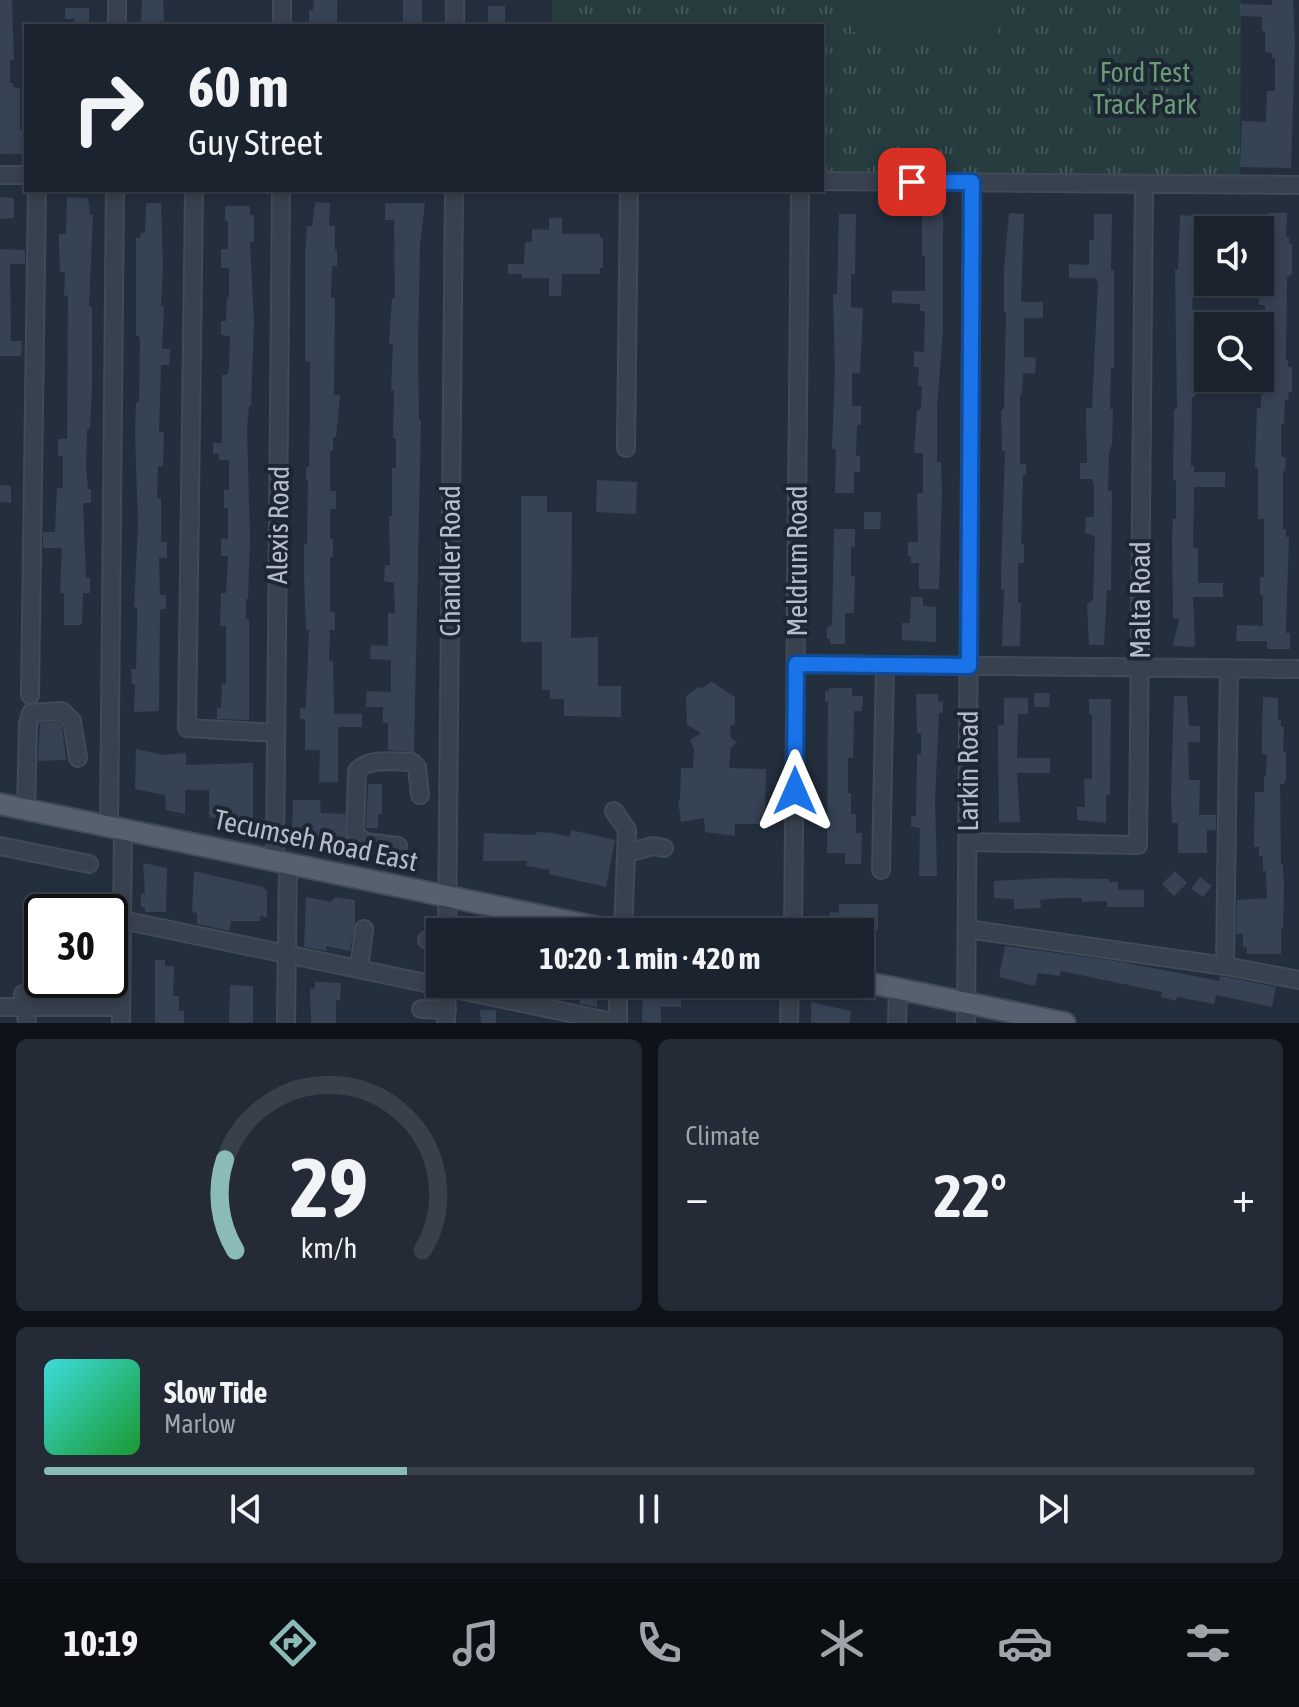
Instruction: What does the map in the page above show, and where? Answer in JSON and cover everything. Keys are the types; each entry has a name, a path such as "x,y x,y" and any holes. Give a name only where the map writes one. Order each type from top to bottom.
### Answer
{"main road":[{"name":"Tecumseh Road East","path":"0,804 552,918"},
{"path":"874,984 898,989 966,1013 1057,1022"}],"street":[{"path":"117,0 117,24"},
{"path":"282,0 282,24"},
{"path":"455,0 455,24"},
{"path":"0,175 24,175"},
{"path":"824,181 1299,185"},
{"name":"Larkin Road","path":"966,1013 972,182"},
{"name":"Malta Road","path":"967,842 1138,845 1144,185"},
{"path":"30,695 37,192"},
{"path":"115,192 116,827 120,894"},
{"path":"194,192 187,728 276,733"},
{"name":"Alexis Road","path":"281,192 276,733 287,954 286,1023"},
{"name":"Chandler Road","path":"447,918 454,192"},
{"path":"626,448 629,192"},
{"name":"Meldrum Road","path":"793,918 800,192"},
{"path":"796,664 1299,669"},
{"path":"881,870 885,665"},
{"path":"1225,966 1229,668"},
{"path":"26,809 28,724 31,713 62,711 72,721 78,758"},
{"path":"398,846 365,842 355,834 357,771 360,766 371,762 412,762 417,767 420,795"},
{"path":"614,811 627,830 623,918"},
{"path":"0,846 89,864"},
{"path":"627,853 653,846 664,848"},
{"path":"128,921 426,982"},
{"path":"359,969 364,929"},
{"path":"967,929 1225,966 1299,980"},
{"path":"897,1023 898,989"},
{"path":"514,998 564,1007 618,1023 618,998"},
{"path":"789,1023 790,998"},
{"path":"0,1007 25,1008 55,1001 89,1001 121,1015"},
{"path":"421,1009 446,1017"}],"green space":[{"name":"Ford Test Track Park","path":"552,0 1241,0 1240,180 824,175 824,24 552,24"},
{"path":"852,0 999,0 998,38 851,32"}],"building":[{"path":"0,0 12,0 14,60 10,60 10,83 20,88 20,130 24,130 24,154 0,154"},
{"path":"142,0 163,0 164,21 160,24 141,24"},
{"path":"314,0 337,0 337,24 309,24 309,10 313,10"},
{"path":"403,0 422,0 422,24 403,24"},
{"path":"1272,0 1293,0 1295,43 1291,168 1240,167 1242,121 1266,122 1267,91 1275,91 1275,58 1272,58 1272,53 1265,52 1262,17 1240,16 1240,4 1272,5"},
{"path":"488,6 505,6 505,24 488,24"},
{"path":"65,8 89,8 89,24 74,24 74,19 65,19"},
{"path":"0,197 14,198 14,218 0,219"},
{"path":"67,197 88,198 90,215 93,215 89,306 92,306 92,389 86,468 91,503 83,503 86,578 90,578 90,593 83,593 80,625 64,625 64,593 60,593 62,548 43,548 43,532 55,532 57,488 63,488 63,456 58,456 58,439 67,439 68,296 64,296 65,272 60,272 59,234 66,234"},
{"path":"315,202 330,203 329,226 335,226 337,250 337,266 332,266 331,297 335,298 334,395 340,395 336,437 333,437 333,451 330,451 330,491 336,491 336,509 330,509 333,557 330,557 330,612 335,612 335,630 330,630 329,661 333,661 334,714 362,714 362,727 338,727 338,782 319,782 320,750 305,750 305,719 300,719 300,708 305,709 306,704 309,630 306,630 304,578 310,401 310,362 305,361 305,256 307,226 312,226"},
{"path":"146,203 161,203 162,349 170,349 169,365 161,365 159,432 164,432 163,466 158,466 157,498 161,498 161,542 167,542 167,558 159,558 160,595 166,595 166,609 160,609 159,711 134,712 135,684 132,684 131,669 136,669 137,607 134,607 138,526 135,433 140,341 136,336 136,238 145,233"},
{"path":"385,203 425,203 420,245 418,348 421,420 414,752 388,750 388,723 383,723 383,707 366,707 367,691 391,692 391,660 370,659 371,645 388,646 388,613 395,613 394,583 384,581 385,565 390,565 389,516 392,516 392,468 396,468 394,390 391,390 393,344 389,344 392,298 395,298 394,220 385,220"},
{"path":"225,206 250,206 250,215 254,215 254,242 250,242 254,321 251,406 247,429 249,720 217,719 217,708 221,708 222,684 226,684 226,626 220,626 221,593 226,593 228,556 221,556 221,539 228,539 228,508 224,508 224,490 229,490 229,460 219,460 219,454 213,454 213,443 222,443 222,375 227,375 229,369 230,336 221,335 221,321 226,321 229,297 229,268 221,268 221,249 228,249"},
{"path":"922,213 943,213 943,331 937,407 937,462 941,462 942,491 939,589 919,589 919,563 911,563 911,556 908,556 908,542 918,542 917,493 923,493 923,453 914,453 922,386 918,386 919,367 914,367 914,351 924,352 925,311 920,311 920,304 892,303 892,291 925,291"},
{"path":"1009,213 1024,214 1021,302 1043,302 1043,318 1024,318 1024,357 1036,358 1035,374 1023,373 1020,395 1020,464 1026,464 1026,475 1023,475 1021,544 1024,544 1024,563 1018,563 1020,646 1002,646 1005,451 1002,451 1001,411 1004,408 1004,270"},
{"path":"1268,213 1287,213 1286,237 1292,244 1292,274 1287,277 1286,360 1288,367 1292,367 1292,392 1285,400 1284,424 1281,424 1281,456 1286,458 1283,471 1283,529 1289,537 1286,633 1290,633 1290,649 1267,649 1267,641 1236,641 1237,625 1263,626 1260,577 1264,577 1264,519 1258,519 1258,468 1255,468 1257,408 1261,408 1264,392 1274,392 1274,312 1265,312 1265,305 1259,305 1259,296 1274,296 1274,216 1268,216"},
{"path":"839,214 856,214 851,307 863,308 860,373 852,373 852,406 861,406 856,456 860,456 860,472 854,472 854,493 835,493 836,450 832,448 835,369 833,294 837,294"},
{"path":"1094,214 1112,214 1111,270 1114,270 1114,368 1111,368 1110,409 1113,409 1108,491 1112,491 1111,590 1107,590 1104,645 1089,645 1087,604 1093,600 1095,536 1085,533 1086,517 1094,517 1094,485 1092,479 1080,479 1080,463 1087,463 1086,408 1092,408 1098,284 1096,278 1069,278 1069,264 1089,265 1089,240 1094,240"},
{"path":"1180,215 1196,216 1192,327 1195,397 1192,397 1191,466 1194,466 1194,472 1225,472 1225,487 1194,487 1193,548 1198,548 1198,583 1223,583 1223,597 1193,597 1193,647 1173,646 1179,619 1173,618 1172,540 1173,519 1176,519 1176,481 1173,480 1174,409 1177,409 1175,270 1178,270"},
{"path":"549,218 562,218 562,234 600,234 603,238 603,268 600,268 600,274 562,274 561,296 549,296 549,278 522,278 522,274 508,274 508,264 524,264 525,242 532,242 532,229 549,230"},
{"path":"0,249 25,250 25,264 10,264 11,341 22,341 21,356 0,356"},
{"path":"597,480 637,482 636,514 596,512"},
{"path":"0,485 11,486 11,503 0,502"},
{"path":"521,496 547,496 547,512 572,512 571,638 598,637 598,686 621,686 621,717 564,716 564,699 550,699 550,690 542,690 542,642 521,642"},
{"path":"864,512 881,512 880,529 864,529"},
{"path":"834,529 855,529 855,547 851,547 851,576 855,576 854,613 845,613 845,644 830,644 830,639 827,639 827,627 832,625"},
{"path":"911,597 923,597 923,606 936,607 936,642 902,640 902,623 910,623"},
{"path":"712,682 735,697 735,724 730,726 731,738 737,742 731,748 729,768 766,769 765,824 735,824 735,836 705,832 704,818 681,822 678,800 681,768 693,768 694,749 690,740 701,733 687,725 686,696"},
{"path":"829,688 852,688 852,696 863,696 862,711 854,711 853,758 848,758 851,814 856,814 856,833 862,833 861,864 845,864 845,853 827,853 828,702 825,702 825,691"},
{"path":"1034,693 1050,693 1049,707 1034,707"},
{"path":"916,694 938,694 938,702 943,701 943,713 939,713 935,799 937,876 919,876 920,828 911,826 911,817 916,816 917,754 921,754"},
{"path":"1174,696 1187,696 1189,726 1200,726 1200,742 1188,742 1189,780 1200,780 1199,815 1216,815 1216,830 1207,830 1207,853 1178,853 1178,823 1172,823 1171,796"},
{"path":"1263,697 1278,698 1278,720 1284,727 1283,752 1286,752 1286,779 1284,784 1280,784 1284,888 1281,954 1247,954 1247,947 1243,947 1243,934 1236,934 1237,900 1267,898 1263,856 1259,856 1259,847 1254,847 1255,792 1264,792 1266,776 1267,754 1262,754"},
{"path":"1004,698 1028,698 1028,714 1018,714 1017,758 1050,758 1050,773 1017,773 1020,822 999,822 998,725 1004,725"},
{"path":"1089,699 1111,699 1110,795 1106,795 1106,823 1077,820 1077,807 1085,807 1084,779 1092,779 1092,714 1089,714"},
{"path":"58,722 62,726 66,760 38,761 40,723"},
{"path":"136,749 164,755 186,753 186,765 253,763 253,820 247,824 209,817 209,790 185,790 185,814 166,810 165,795 135,789"},
{"path":"368,784 382,784 382,814 378,814 378,828 366,828"},
{"path":"293,800 320,800 321,813 345,814 346,847 292,836"},
{"path":"571,830 615,840 606,887 549,874 550,870 526,866 527,861 483,861 484,833 537,835 536,832 570,837"},
{"path":"143,863 167,868 166,912 145,912 145,907 141,907 141,894 145,894"},
{"path":"194,871 263,887 267,891 267,917 259,916 261,921 231,921 230,931 197,924 197,913 192,912"},
{"path":"1175,871 1187,883 1174,896 1162,884"},
{"path":"1200,877 1212,886 1203,897 1191,889"},
{"path":"1109,879 1109,882 1118,882 1118,890 1144,890 1144,907 1107,907 1107,901 1082,902 1082,898 1060,898 1040,900 1041,908 1014,909 1014,899 994,898 994,881"},
{"path":"306,897 331,902 335,897 355,900 350,951 326,946 327,951 304,947"},
{"path":"839,904 878,904 878,930 874,930 874,918 830,918 830,912 839,913"},
{"path":"1005,946 1122,962 1219,981 1220,976 1276,987 1272,1007 1216,995 1214,1004 1177,997 1176,1001 1161,997 1162,992 1061,971 1059,976 1038,973 1035,986 999,977"},
{"path":"155,960 165,960 165,966 174,966 173,996 179,996 179,1011 184,1011 184,1023 155,1023"},
{"path":"315,982 341,983 340,1001 336,1000 336,1023 311,1023 310,988 315,989"},
{"path":"230,985 253,986 253,1023 229,1023"},
{"path":"580,998 597,998 597,1007 580,1004"},
{"path":"643,998 681,998 681,1007 661,1007 661,1023 642,1022"},
{"path":"811,1002 851,1011 850,1023 811,1023"},
{"path":"480,1010 496,1010 496,1023 481,1023"}],"route":[{"path":"795,791 796,664 969,666 972,182 912,182"}]}
